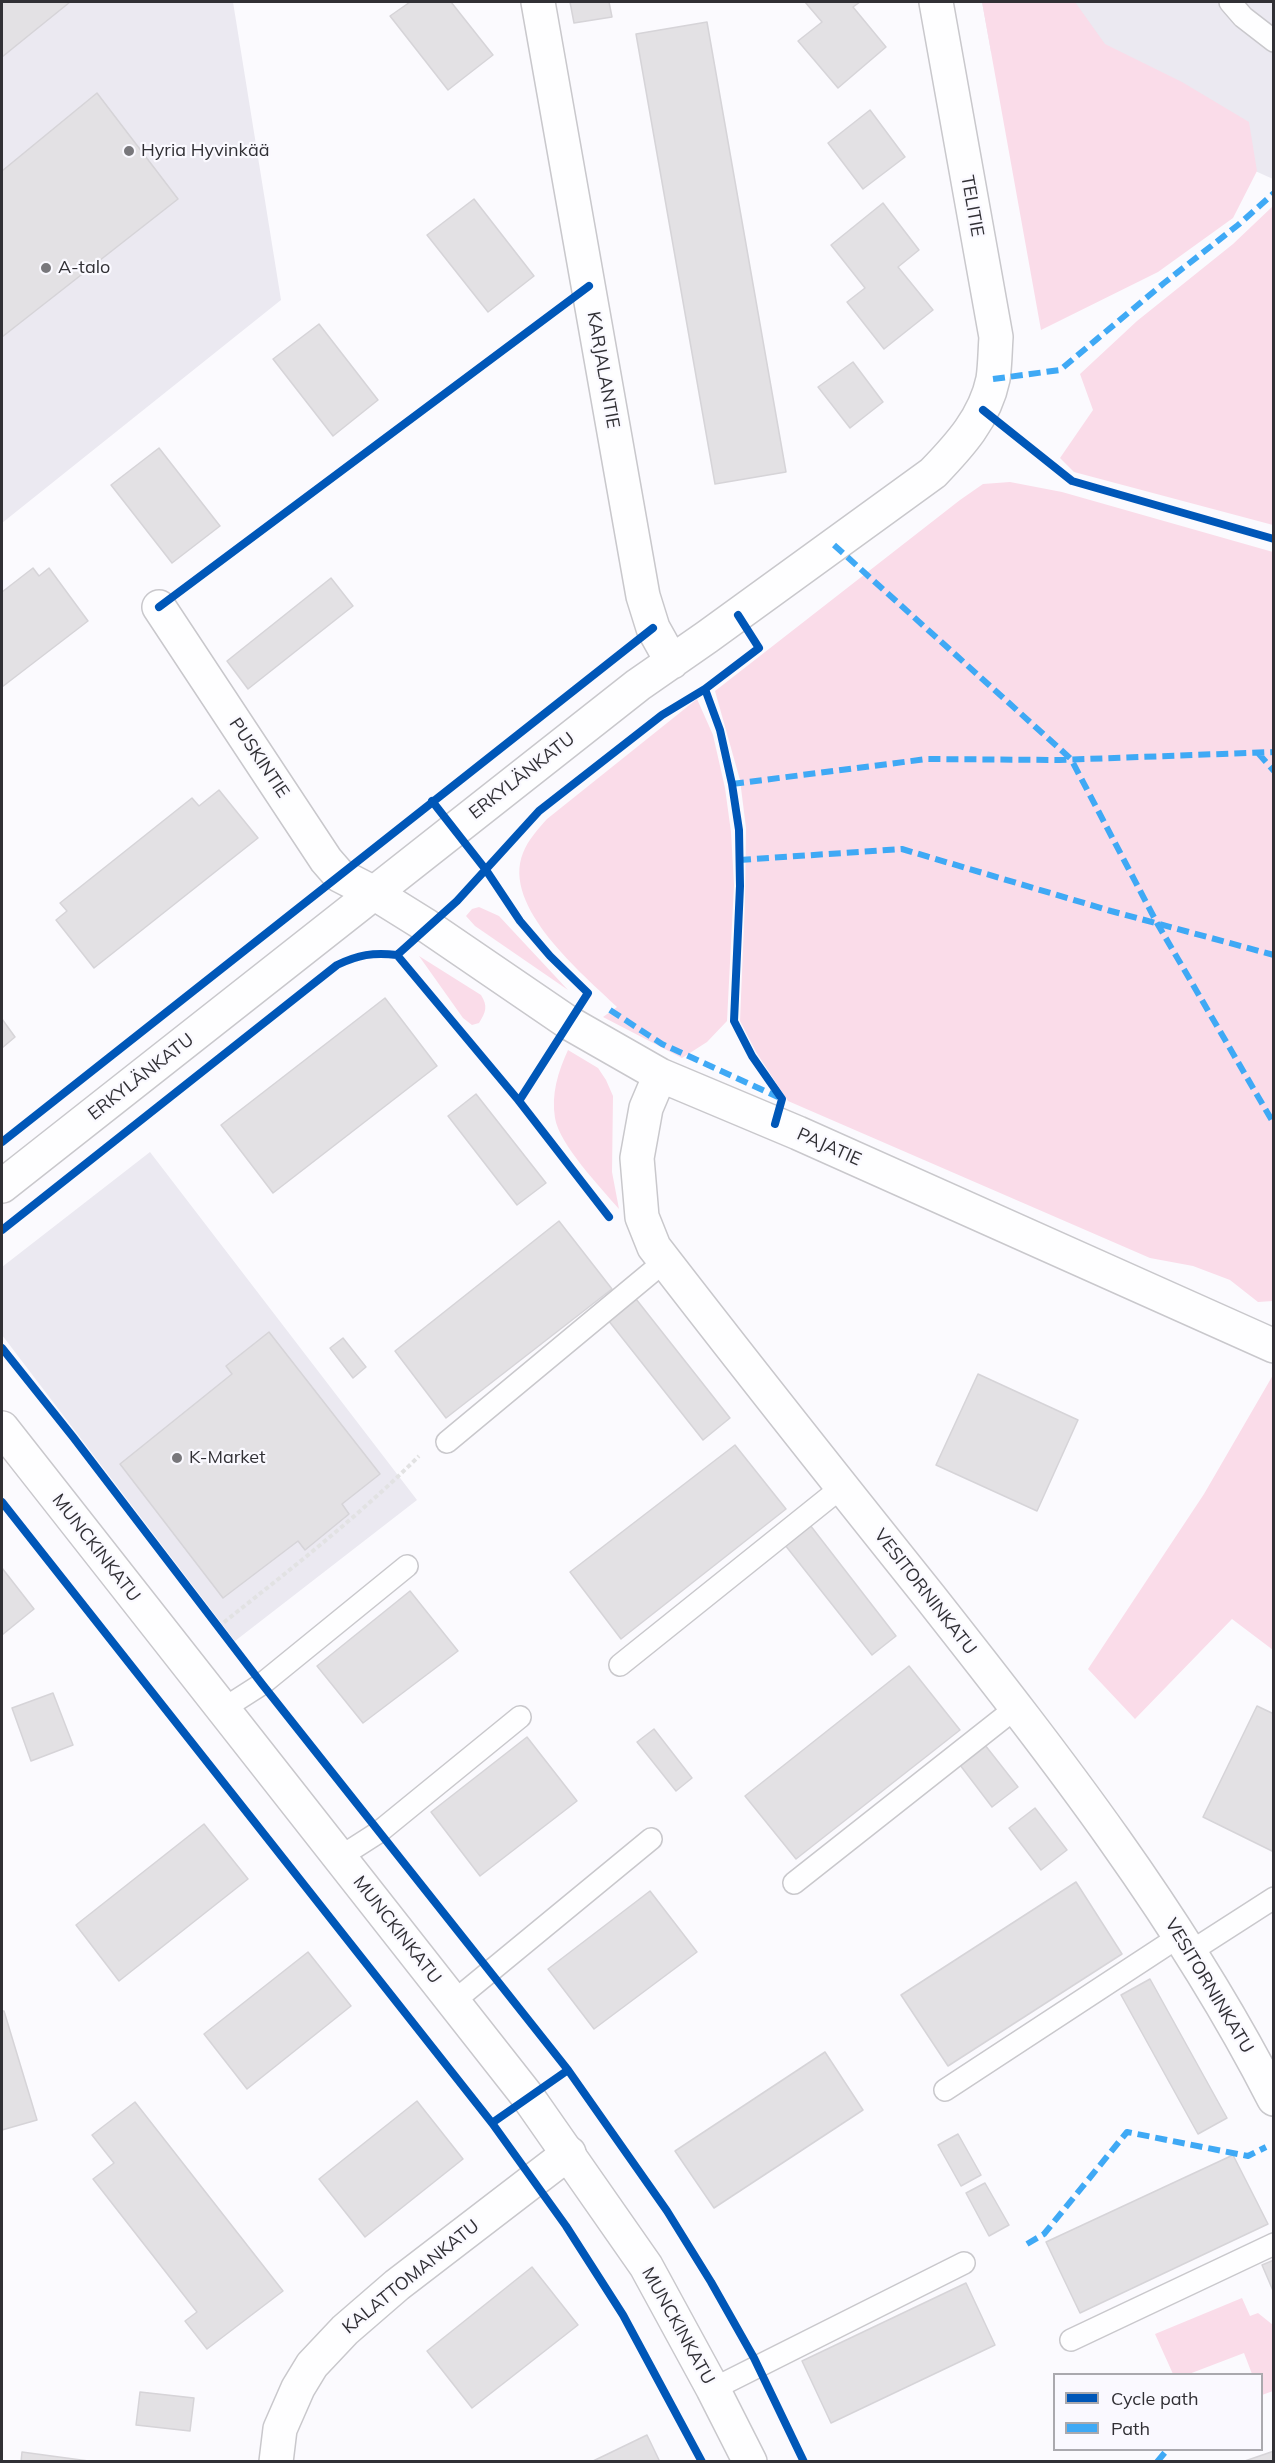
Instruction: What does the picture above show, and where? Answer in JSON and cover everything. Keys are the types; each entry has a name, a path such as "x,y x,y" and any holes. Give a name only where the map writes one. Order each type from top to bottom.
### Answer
{"street":[{"name":"KARJALANTIE","path":"538,2 643,596 653,628 672,662"},
{"name":"TELITIE","path":"936,2 996,337 993,379 983,410"},
{"name":"ERKYLÄNKATU","path":"2,1186 628,692 933,473 962,442 983,410"},
{"name":"PUSKINTIE","path":"159,607 326,860 339,875 374,893"},
{"name":"PAJATIE","path":"374,893 570,1023 660,1075 798,1133 1274,1346"},
{"name":"VESITORNINKATU","path":"660,1075 646,1108 637,1158 642,1217 654,1247 1017,1707 1116,1840 1185,1944 1239,2034 1274,2099"},
{"name":"MUNCKINKATU","path":"2,1428 340,1857 569,2153 646,2266 750,2462"},
{"name":"KALATTOMANKATU","path":"276,2462 280,2429 298,2388 312,2365 338,2337 397,2285 569,2153"}],"lane":[{"path":"1230,2 1243,17 1274,41"},
{"path":"447,1442 665,1261"},
{"path":"621,1665 842,1487"},
{"path":"223,1709 262,1684 407,1566"},
{"path":"794,1883 1017,1707"},
{"path":"340,1857 379,1832 520,1717"},
{"path":"453,2002 651,1839"},
{"path":"945,2090 1185,1944 1274,1898"},
{"path":"1071,2340 1274,2244"},
{"path":"713,2389 964,2263"}],"path":[{"path":"218,1627 388,1487 425,1450"},
{"path":"211,1617 224,1635"}],"shaded area":[{"name":"Hyria Hyvinkää","path":"2,2 233,2 281,300 2,523"},
{"path":"982,2 1273,2 1273,179 991,52"},
{"path":"982,2 1075,2 1105,44 1182,82 1249,122 1257,171 1233,218 1158,272 1041,330"},
{"path":"1273,206 1273,525 1074,472 1060,458 1093,410 1080,374 1137,321 1233,244"},
{"path":"1010,482 1062,492 1273,552 1273,1301 1258,1302 1230,1280 1193,1266 1150,1258 788,1101 756,1052 740,1021 746,828 740,780 715,691 960,500 983,484"},
{"path":"697,699 713,735 725,788 731,832 734,885 727,1021 707,1042 682,1058 603,1017 617,1007 549,938 534,917 524,895 519,874 525,848 547,819"},
{"path":"479,907 499,916 568,990 475,926 466,916 472,909"},
{"path":"419,956 481,995 485,1002 485,1009 479,1023 472,1025 463,1018"},
{"path":"568,1050 598,1068 613,1096 612,1172 619,1209 572,1153 558,1129 554,1109 555,1092 558,1075"},
{"path":"150,1152 417,1500 235,1641 2,1335 2,1267"},
{"path":"1273,1375 1273,1650 1232,1619 1135,1719 1088,1669 1204,1494"},
{"path":"1242,2298 1250,2316 1258,2313 1273,2325 1273,2391 1263,2395 1263,2373 1252,2373 1244,2353 1192,2373 1173,2373 1155,2334"}],"building":[{"path":"2,2 70,2 2,57"},
{"path":"410,2 451,2 493,55 448,90 390,16"},
{"path":"570,2 609,2 612,17 574,23"},
{"path":"805,2 860,2 853,7 886,47 838,88 798,41 822,22"},
{"path":"707,22 786,472 715,484 636,34"},
{"name":"A-talo","path":"97,93 178,199 2,337 2,171"},
{"path":"870,110 905,157 863,189 828,143"},
{"path":"474,199 534,276 488,312 427,235"},
{"path":"883,203 919,250 898,267 933,310 884,349 847,302 865,288 831,245"},
{"path":"319,324 378,400 333,436 273,359"},
{"path":"853,362 883,402 850,428 818,387"},
{"path":"159,448 220,526 172,563 111,485"},
{"path":"33,568 39,576 49,568 88,621 2,687 2,592"},
{"path":"331,578 353,606 248,689 227,661"},
{"path":"219,790 258,838 94,968 56,920 67,911 60,903 192,798 199,806"},
{"path":"385,998 437,1066 273,1193 221,1125"},
{"path":"2,1019 15,1037 2,1048"},
{"path":"476,1094 546,1183 517,1205 448,1116"},
{"path":"559,1221 612,1289 446,1418 395,1351"},
{"path":"636,1299 730,1418 703,1440 608,1320"},
{"path":"269,1332 380,1474 342,1504 349,1514 305,1550 298,1541 223,1598 120,1464 232,1374 226,1366"},
{"path":"343,1338 366,1367 353,1378 330,1348"},
{"path":"978,1374 1078,1420 1037,1511 936,1465"},
{"path":"735,1445 786,1509 621,1639 570,1572"},
{"path":"810,1525 896,1636 872,1655 785,1545"},
{"path":"2,1568 34,1609 2,1635"},
{"path":"410,1591 458,1651 363,1723 317,1666"},
{"path":"909,1666 960,1730 796,1859 745,1796"},
{"path":"53,1693 73,1745 31,1761 12,1708"},
{"path":"1257,1706 1274,1714 1274,1852 1203,1817"},
{"path":"654,1729 692,1778 676,1791 637,1742"},
{"path":"527,1737 577,1801 480,1876 431,1812"},
{"path":"985,1745 1018,1787 992,1807 960,1765"},
{"path":"1035,1808 1067,1850 1041,1870 1009,1828"},
{"path":"204,1824 248,1879 119,1981 76,1925"},
{"path":"1076,1882 1122,1954 948,2066 901,1995"},
{"path":"650,1891 697,1952 594,2029 548,1969"},
{"path":"308,1952 351,2006 247,2089 204,2034"},
{"path":"1150,1979 1227,2118 1198,2134 1121,1995"},
{"path":"2,2011 4,2011 37,2120 2,2130"},
{"path":"825,2052 863,2110 714,2208 675,2151"},
{"path":"417,2101 463,2159 365,2237 319,2179"},
{"path":"135,2102 283,2291 207,2349 185,2321 197,2312 93,2179 114,2163 92,2135"},
{"path":"958,2134 981,2175 961,2186 938,2145"},
{"path":"1233,2155 1268,2224 1080,2313 1046,2242"},
{"path":"985,2183 1009,2225 989,2236 966,2193"},
{"path":"1274,2260 1274,2293 1262,2265"},
{"path":"532,2267 578,2325 472,2408 427,2351"},
{"path":"966,2283 995,2345 831,2423 802,2361"},
{"path":"140,2392 194,2398 190,2431 136,2425"},
{"path":"647,2435 660,2462 591,2462"},
{"path":"1274,2451 1274,2462 1242,2462"},
{"path":"22,2452 96,2462 21,2462"}],"marked path":[{"path":"993,379 1060,370 1274,193"},
{"path":"834,545 1071,759 1157,923 1274,1124"},
{"path":"732,784 927,759 1059,760 1274,752"},
{"path":"1258,753 1274,771"},
{"path":"739,860 902,849 1111,911 1274,955"},
{"path":"610,1010 662,1044 778,1097"},
{"path":"1027,2244 1044,2234 1127,2132 1248,2156 1266,2147"},
{"path":"1157,2462 1166,2451"}],"cycle path":[{"path":"159,607 589,286"},
{"path":"983,410 1072,481 1274,539"},
{"path":"2,1230 337,965 366,955 397,955 457,901 539,811 662,715 705,689 759,648 738,615"},
{"path":"2,1142 653,628"},
{"path":"705,689 720,730 739,830 740,886 734,1021 752,1056 782,1099 775,1124"},
{"path":"432,801 486,870 520,921 550,956 588,993 519,1101"},
{"path":"397,955 519,1101 609,1217"},
{"path":"2,1348 262,1684 568,2070 667,2211 711,2282 754,2358 804,2462"},
{"path":"2,1502 492,2123 566,2226 623,2315 702,2462"},
{"path":"492,2123 568,2070"}],"place":[{"name":"Hyria Hyvinkää","path":"129,151"},
{"name":"A-talo","path":"46,268"},
{"name":"K-Market","path":"177,1458"}]}
